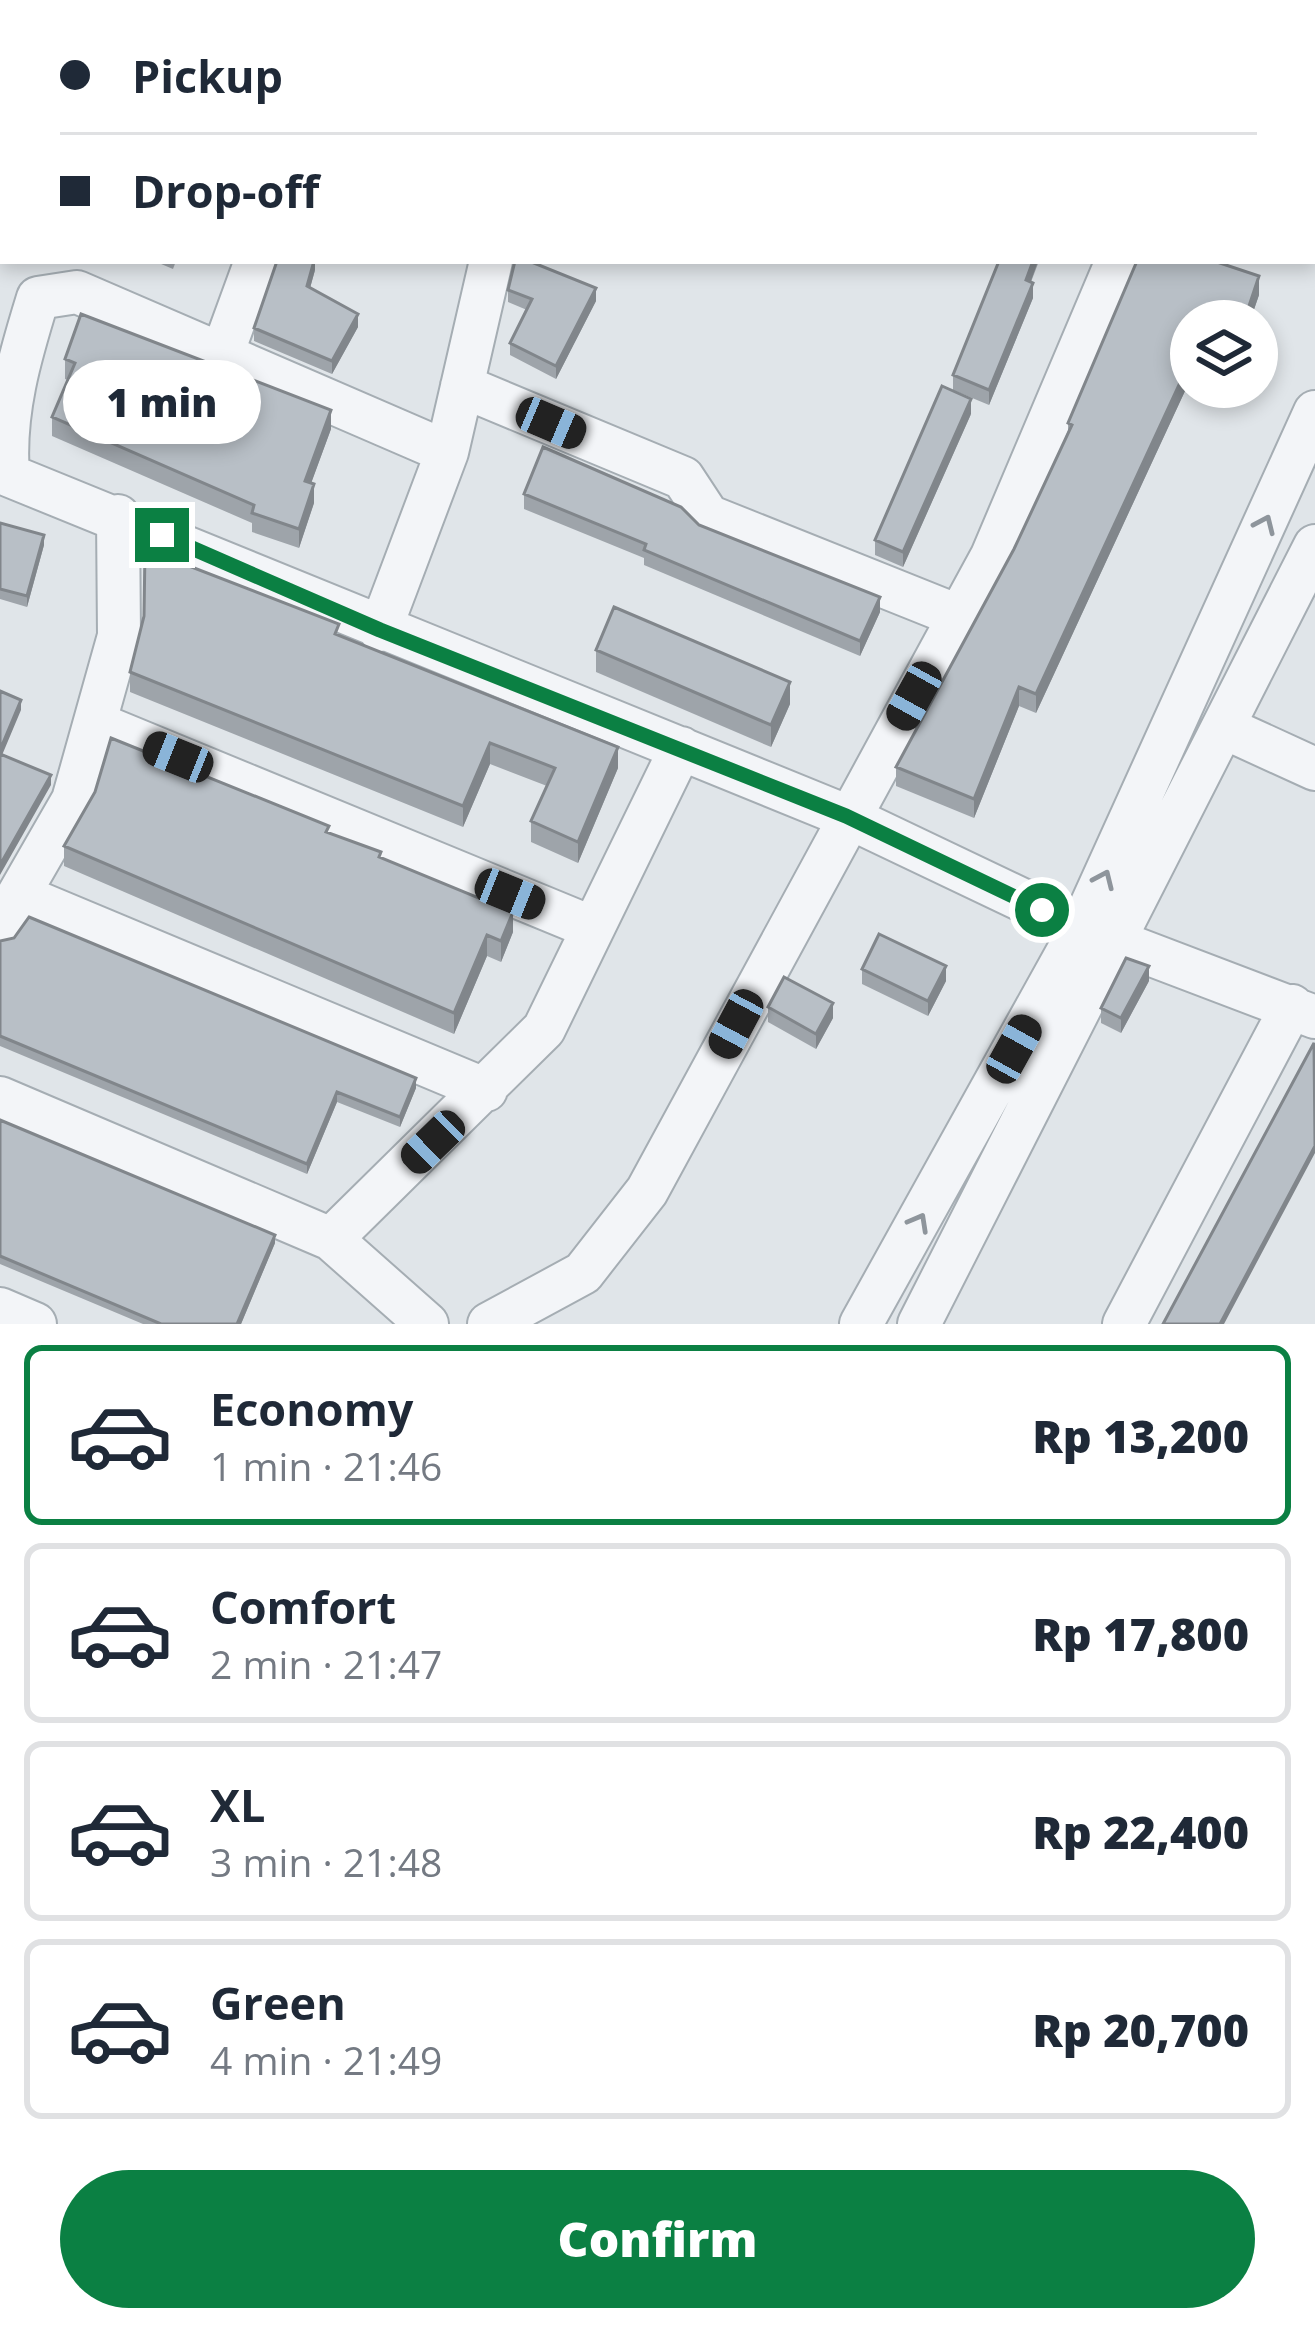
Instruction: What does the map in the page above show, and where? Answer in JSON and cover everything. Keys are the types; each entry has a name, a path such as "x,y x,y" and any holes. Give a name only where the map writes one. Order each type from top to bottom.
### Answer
{"street":[{"path":"221,357 255,264"},
{"path":"380,630 447,452 490,264"},
{"path":"489,1324 584,1273 647,1191 846,816 992,556 1116,264"},
{"path":"447,452 76,292 38,298 16,367 4,474 118,516 380,630 846,816 1100,933 1304,1012 1124,1324"},
{"path":"462,386 683,478 708,516 958,616"},
{"path":"919,1324 1100,933 1315,412"},
{"path":"118,516 119,636 95,723 73,800 9,911 486,1090"},
{"path":"861,1324 1223,727 1315,546"},
{"path":"95,723 593,928"},
{"path":"1223,727 1315,769"},
{"path":"331,1238 544,1029 681,748"},
{"path":"0,1098 331,1238 427,1324"},
{"path":"0,1309 35,1324"}],"building":[{"path":"276,264 313,264 307,286 358,314 332,361 254,328"},
{"path":"514,264 536,264 596,288 556,366 510,343 532,299 508,290"},
{"path":"998,264 1032,264 1026,280 1033,283 989,390 953,375"},
{"path":"1136,264 1223,264 1259,276 1251,300 1170,300 1170,404 1036,694 1019,687 974,799 896,767 1014,549 1072,425 1068,423"},
{"path":"81,314 331,410 305,481 314,484 299,529 252,513 254,505 52,417 75,363 65,359"},
{"path":"942,386 971,399 903,552 875,540"},
{"path":"543,447 681,507 699,525 880,597 860,641 524,494"},
{"path":"0,523 44,535 27,596 0,589"},
{"path":"145,549 339,624 335,634 618,747 578,842 531,821 555,768 490,743 463,806 130,672 144,616"},
{"path":"614,607 790,682 771,725 596,650"},
{"path":"0,691 21,700 0,750"},
{"path":"111,738 329,826 326,832 381,852 379,857 513,912 501,941 487,935 454,1013 64,846 95,792"},
{"path":"0,754 51,775 0,865"},
{"path":"29,917 416,1078 400,1117 337,1092 307,1164 0,1036 0,941 14,938"},
{"path":"879,934 946,966 928,1001 862,969"},
{"path":"1126,958 1149,966 1121,1018 1101,1008"},
{"path":"784,977 833,1003 816,1034 768,1007"},
{"path":"1314,1043 1315,1146 1220,1324 1163,1324"},
{"path":"0,1120 275,1235 237,1324 161,1324 0,1256"}],"route":[{"path":"162,535 380,630 846,816 1042,910"}]}
